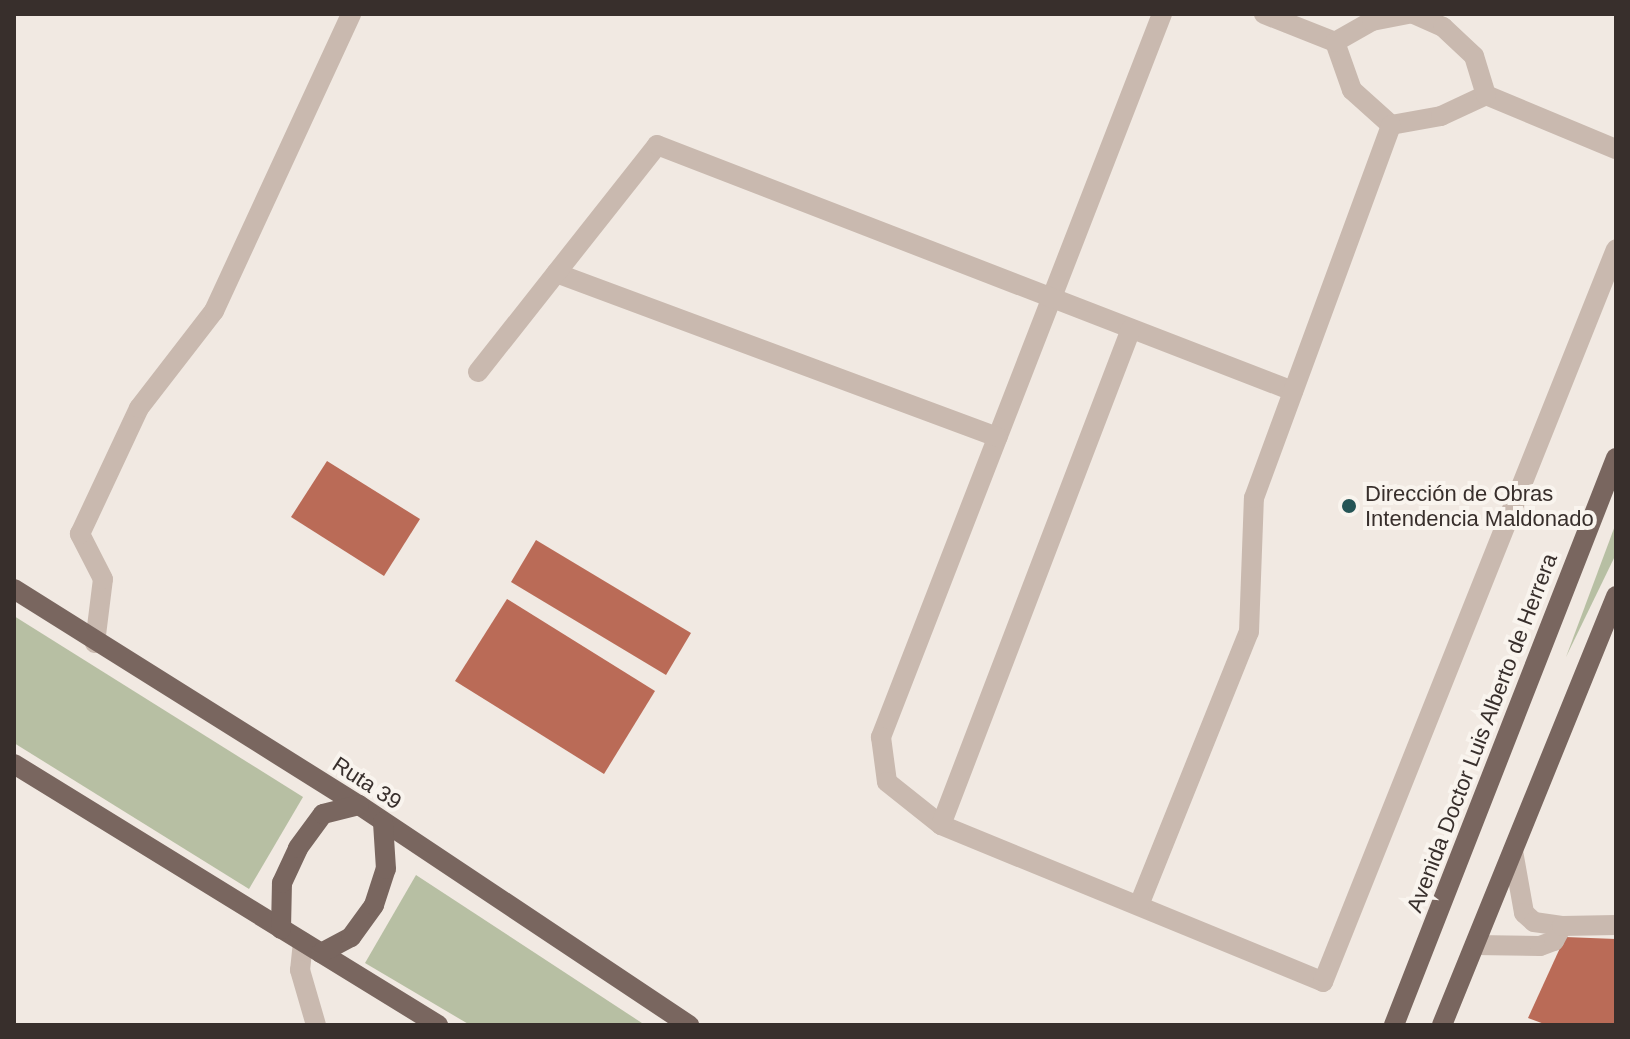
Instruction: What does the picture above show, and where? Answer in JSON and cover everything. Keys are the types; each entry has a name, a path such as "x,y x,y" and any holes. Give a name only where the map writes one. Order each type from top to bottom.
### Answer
{"main road":[{"name":"Avenida Doctor Luis Alberto de Herrera","path":"1394,1025 1616,458"},
{"name":"Ruta 39","path":"14,589 95,643 359,805 689,1025"},
{"path":"1442,1025 1616,596"},
{"path":"14,764 438,1025"},
{"path":"281,929 282,883 298,848 323,814 359,805"},
{"path":"312,948 351,937 374,905 386,869 383,822"}],"street":[{"path":"95,643 103,579 80,534 139,408 214,311 351,14"},
{"path":"1162,14 881,737 887,782 941,825 1323,982 1616,249"},
{"path":"1264,14 1335,42 1352,90 1391,125"},
{"path":"1335,42 1372,21 1412,14 1443,27 1474,56 1486,95"},
{"path":"1391,125 1441,116 1486,95 1616,149"},
{"path":"1139,905 1249,632 1254,498 1391,125"},
{"path":"478,372 657,145 1051,300 1293,391"},
{"path":"556,273 998,437"},
{"path":"941,825 1131,329"},
{"path":"1513,851 1524,913 1534,922 1562,926 1616,925"},
{"path":"1475,945 1519,946 1554,941 1562,926"},
{"path":"312,948 300,970 316,1025"}],"green space":[{"path":"1616,523 1616,554 1566,657"},
{"path":"14,616 303,797 249,889 14,743"},
{"path":"416,875 645,1025 470,1025 365,963"}],"building":[{"path":"327,461 420,519 384,576 291,517"},
{"path":"536,540 691,633 666,675 511,582"},
{"path":"507,599 655,691 604,774 455,681"},
{"path":"1565,937 1616,939 1616,1025 1547,1025 1528,1018"}],"place":[{"name":"Dirección de Obras Intendencia Maldonado","path":"1349,506"}]}
